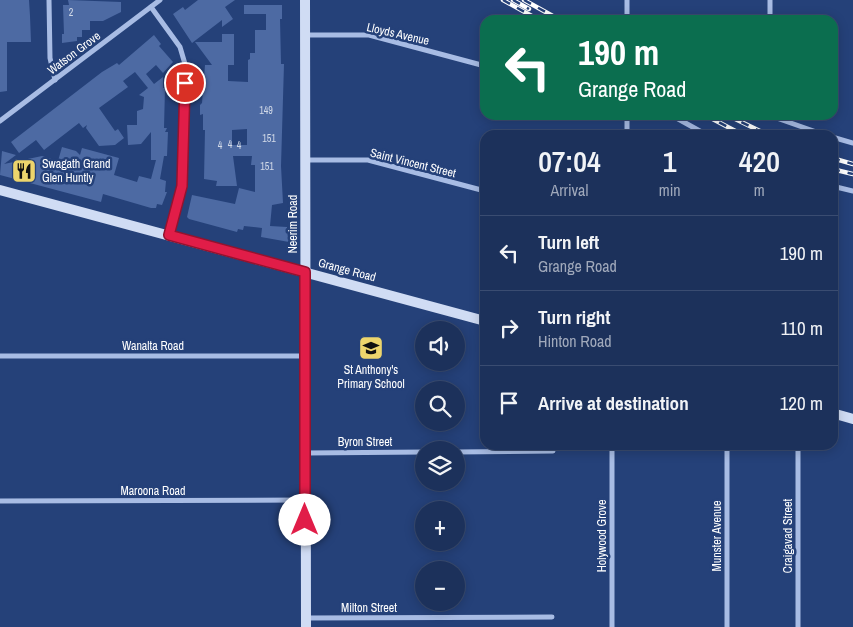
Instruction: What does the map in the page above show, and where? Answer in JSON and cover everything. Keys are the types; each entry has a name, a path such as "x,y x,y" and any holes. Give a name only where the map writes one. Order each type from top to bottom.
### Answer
{"main road":[{"name":"Neerim Road","path":"305,0 306,623"},
{"name":"Grange Road","path":"0,190 480,319"},
{"path":"838,415 853,419"}],"street":[{"path":"49,0 50,58 55,80"},
{"name":"Watson Grove","path":"0,121 160,0"},
{"path":"627,0 627,15"},
{"path":"770,0 770,15"},
{"path":"150,7 180,47 185,64 183,173 169,235"},
{"name":"Lloyds Avenue","path":"305,35 369,35 480,65"},
{"path":"680,120 698,130"},
{"path":"784,120 811,130"},
{"path":"838,139 853,143"},
{"name":"Saint Vincent Street","path":"306,160 368,160 480,191"},
{"path":"838,187 853,191"},
{"name":"Wanalta Road","path":"0,356 305,356"},
{"name":"Holywood Grove","path":"612,450 612,627"},
{"name":"Munster Avenue","path":"727,450 727,627"},
{"name":"Craigavad Street","path":"798,450 798,627"},
{"path":"465,452 553,451"},
{"name":"Byron Street","path":"305,453 415,452"},
{"name":"Maroona Road","path":"0,501 305,500"},
{"name":"Milton Street","path":"306,623 552,617"}],"building":[{"path":"0,0 29,0 31,42 7,42 7,91 0,92"},
{"path":"68,0 121,2 121,12 103,21 90,21 90,30 82,30 82,37 77,37 77,41 62,43 62,34 64,34 63,5 69,5"},
{"path":"198,0 235,0 225,7 233,19 222,27 222,20 192,43 173,14 183,7 185,10"},
{"path":"244,5 282,5 282,19 280,19 281,64 284,64 281,166 283,203 272,205 270,226 287,227 287,233 290,233 289,242 261,237 262,228 244,226 243,230 238,229 237,232 187,217 192,195 235,204 239,188 255,192 255,165 251,165 252,156 233,156 237,186 216,186 217,181 204,179 205,130 203,130 203,114 200,115 200,105 202,103 205,65 212,65 195,42 222,42 222,34 234,34 234,65 228,65 228,81 248,82 248,60 250,59 250,53 255,53 255,30 266,30 266,14 244,14","holes":["247,129 247,145 232,145 232,130"]},
{"path":"154,35 161,44 159,46 173,62 163,73 156,65 146,74 154,84 163,77 163,88 165,88 164,128 167,128 165,132 168,132 167,156 164,156 160,179 166,181 165,192 167,192 162,205 157,204 156,208 151,208 103,194 101,202 0,175 2,151 16,155 4,164 42,156 58,161 62,147 76,151 80,155 82,148 119,158 114,175 137,182 139,176 151,179 156,160 151,160 151,132 141,144 128,145 127,125 137,125 137,111 143,109 144,97 139,95 148,88 135,72 123,81 128,87 99,108 115,131 118,129 124,138 115,145 99,146 86,128 87,125 83,128 79,123 44,150 36,140 19,153 11,142 102,72 117,63 119,65"}],"railway":[{"path":"503,0 530,15"},
{"path":"513,0 529,9"},
{"path":"524,0 551,15"},
{"path":"714,120 734,130"},
{"path":"737,120 758,130"},
{"path":"838,160 853,164"},
{"path":"838,170 853,174"}],"place":[{"name":"Swagath Grand Glen Huntly","path":"24,171"},
{"name":"St Anthony's Primary School","path":"371,348"}],"route":[{"path":"185,83 182,186 169,235 305,272 305,520"}]}
